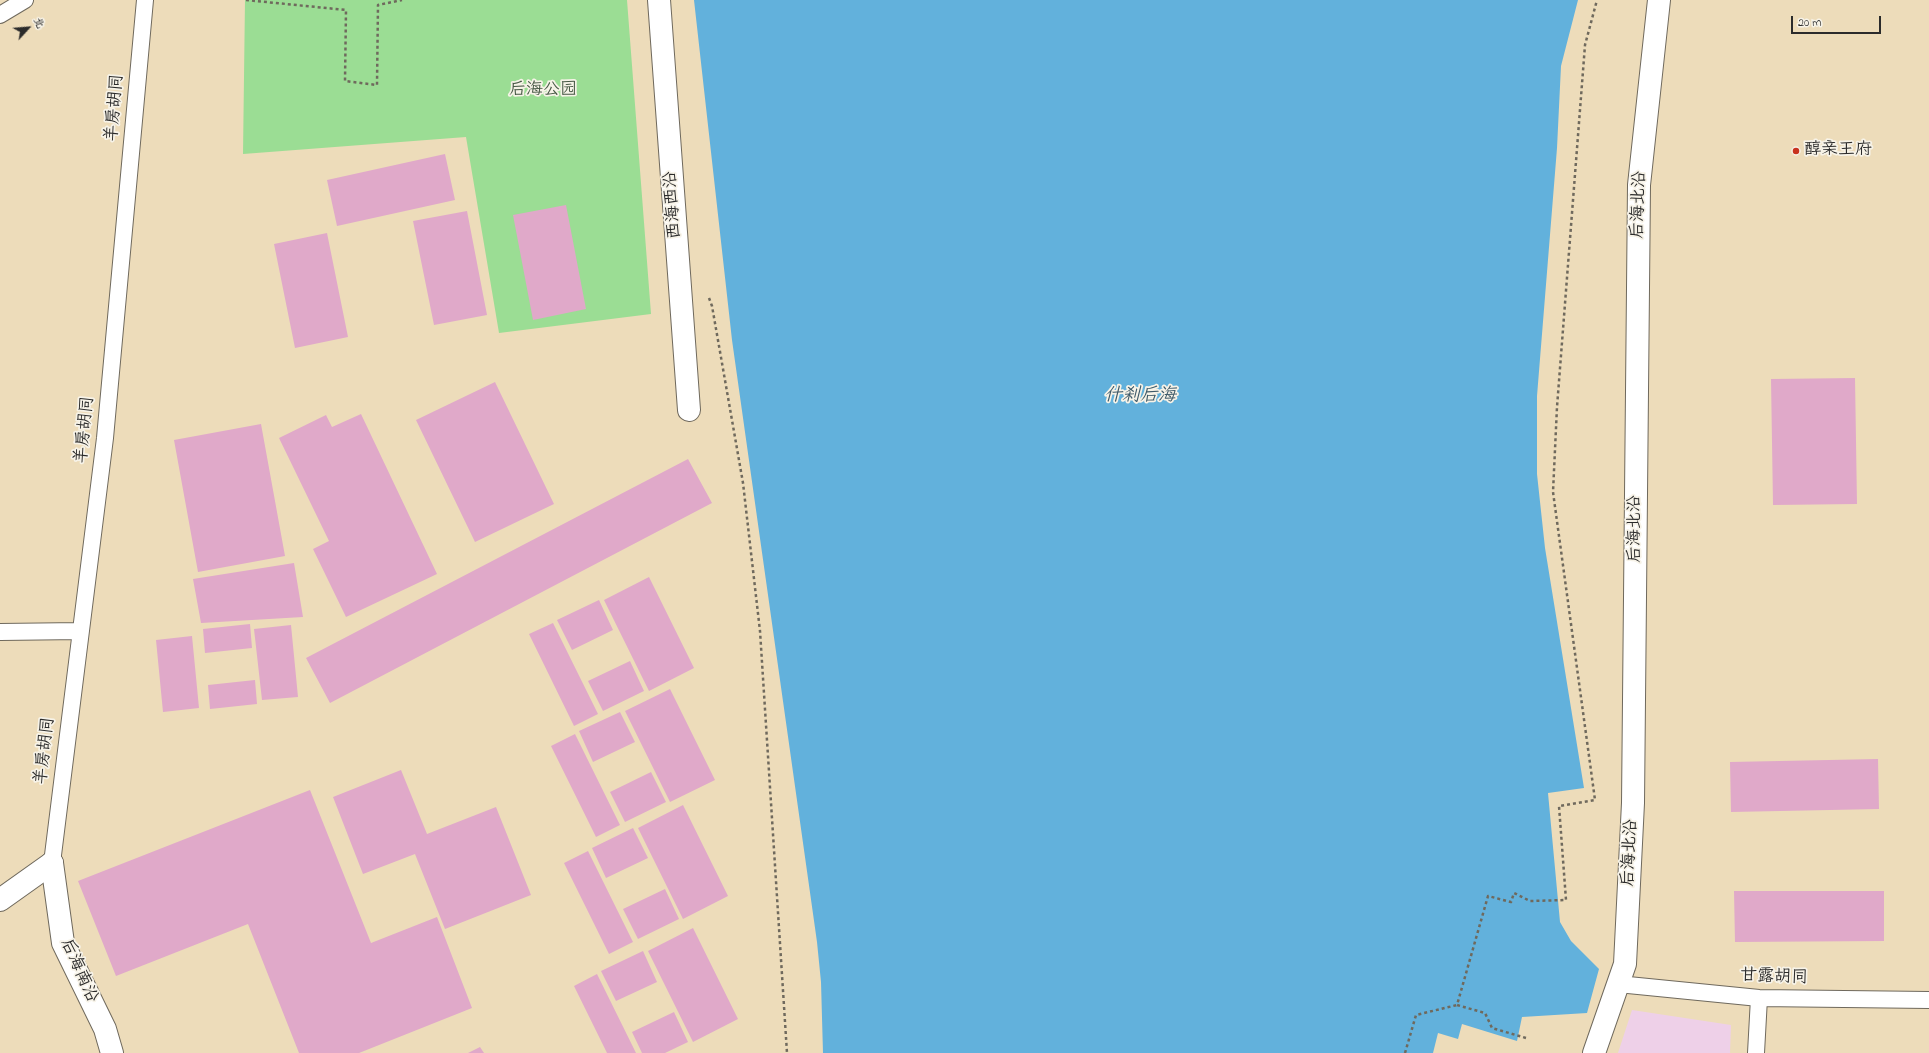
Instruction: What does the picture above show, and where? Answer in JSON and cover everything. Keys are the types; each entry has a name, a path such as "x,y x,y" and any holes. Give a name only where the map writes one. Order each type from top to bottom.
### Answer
{"street":[{"name":"西海西沿","path":"659,0 689,410"},
{"name":"后海北沿","path":"1594,1053 1625,964 1634,802 1639,185 1659,0"},
{"path":"0,900 52,863"},
{"name":"后海南沿","path":"52,863 63,942 105,1029 112,1053"}],"lane":[{"path":"0,15 25,0"},
{"name":"羊房胡同","path":"52,863 105,438 145,0"},
{"path":"0,632 80,631"},
{"name":"甘露胡同","path":"1618,984 1759,998 1929,1000"},
{"path":"1756,1053 1759,998"}],"path":[{"path":"246,0 346,10 345,81 377,84 378,5 402,0"},
{"path":"1457,1005 1488,896 1511,902 1514,893 1530,901 1566,900 1559,806 1595,800 1553,492 1557,407 1585,45 1596,0"},
{"path":"679,282 700,277 712,306 743,483 760,631 787,1053"},
{"path":"1405,1053 1416,1015 1457,1005 1485,1013 1492,1028 1526,1038"}],"shaded area":[{"path":"1632,1010 1731,1025 1730,1053 1618,1053"}],"green space":[{"name":"后海公园","path":"245,0 627,0 651,314 499,333 466,137 243,154"}],"water":[{"name":"什刹后海","path":"694,0 1578,0 1561,66 1557,148 1537,396 1537,474 1545,548 1584,788 1548,793 1560,922 1571,941 1599,969 1587,1013 1522,1017 1517,1041 1462,1024 1458,1039 1438,1033 1433,1053 823,1053 821,982 817,942 732,340"}],"building":[{"path":"445,154 455,200 337,226 327,180"},
{"path":"566,205 586,309 533,320 513,215"},
{"path":"467,211 487,315 434,325 413,221"},
{"path":"327,233 348,337 295,348 274,244"},
{"path":"1855,378 1857,504 1773,505 1771,379"},
{"path":"495,382 554,504 475,542 416,420"},
{"path":"361,414 437,574 346,617 313,549 329,541 279,438 326,415 332,427"},
{"path":"261,424 285,556 198,572 174,440"},
{"path":"688,459 712,503 330,703 306,658"},
{"path":"294,563 303,617 201,623 193,579"},
{"path":"649,577 694,668 649,691 604,600"},
{"path":"599,600 613,630 572,650 557,620"},
{"path":"553,623 598,714 574,726 529,634"},
{"path":"250,624 252,648 205,653 203,629"},
{"path":"291,625 298,697 262,700 254,629"},
{"path":"192,636 199,708 163,712 156,640"},
{"path":"630,661 644,691 603,711 588,681"},
{"path":"255,680 257,704 210,709 208,685"},
{"path":"670,689 715,780 670,802 625,711"},
{"path":"620,712 635,742 593,762 579,731"},
{"path":"575,734 620,825 596,837 551,746"},
{"path":"1878,759 1879,809 1731,812 1730,762"},
{"path":"401,770 427,834 496,807 531,895 445,929 415,854 363,874 333,797"},
{"path":"651,772 666,802 625,822 610,792"},
{"path":"310,790 371,943 437,917 472,1008 359,1053 299,1053 248,924 116,976 78,881"},
{"path":"683,805 728,896 683,919 638,828"},
{"path":"633,828 648,858 606,878 592,848"},
{"path":"588,851 633,942 609,954 564,863"},
{"path":"665,889 679,919 638,939 623,909"},
{"path":"1734,891 1884,891 1884,941 1735,942"},
{"path":"693,928 738,1019 693,1042 648,951"},
{"path":"643,951 657,982 616,1001 601,971"},
{"path":"597,974 636,1053 607,1053 574,986"},
{"path":"674,1012 688,1042 665,1053 642,1053 632,1032"},
{"path":"480,1047 484,1053 468,1053"}],"place":[{"name":"醇亲王府","path":"1796,151"}]}
